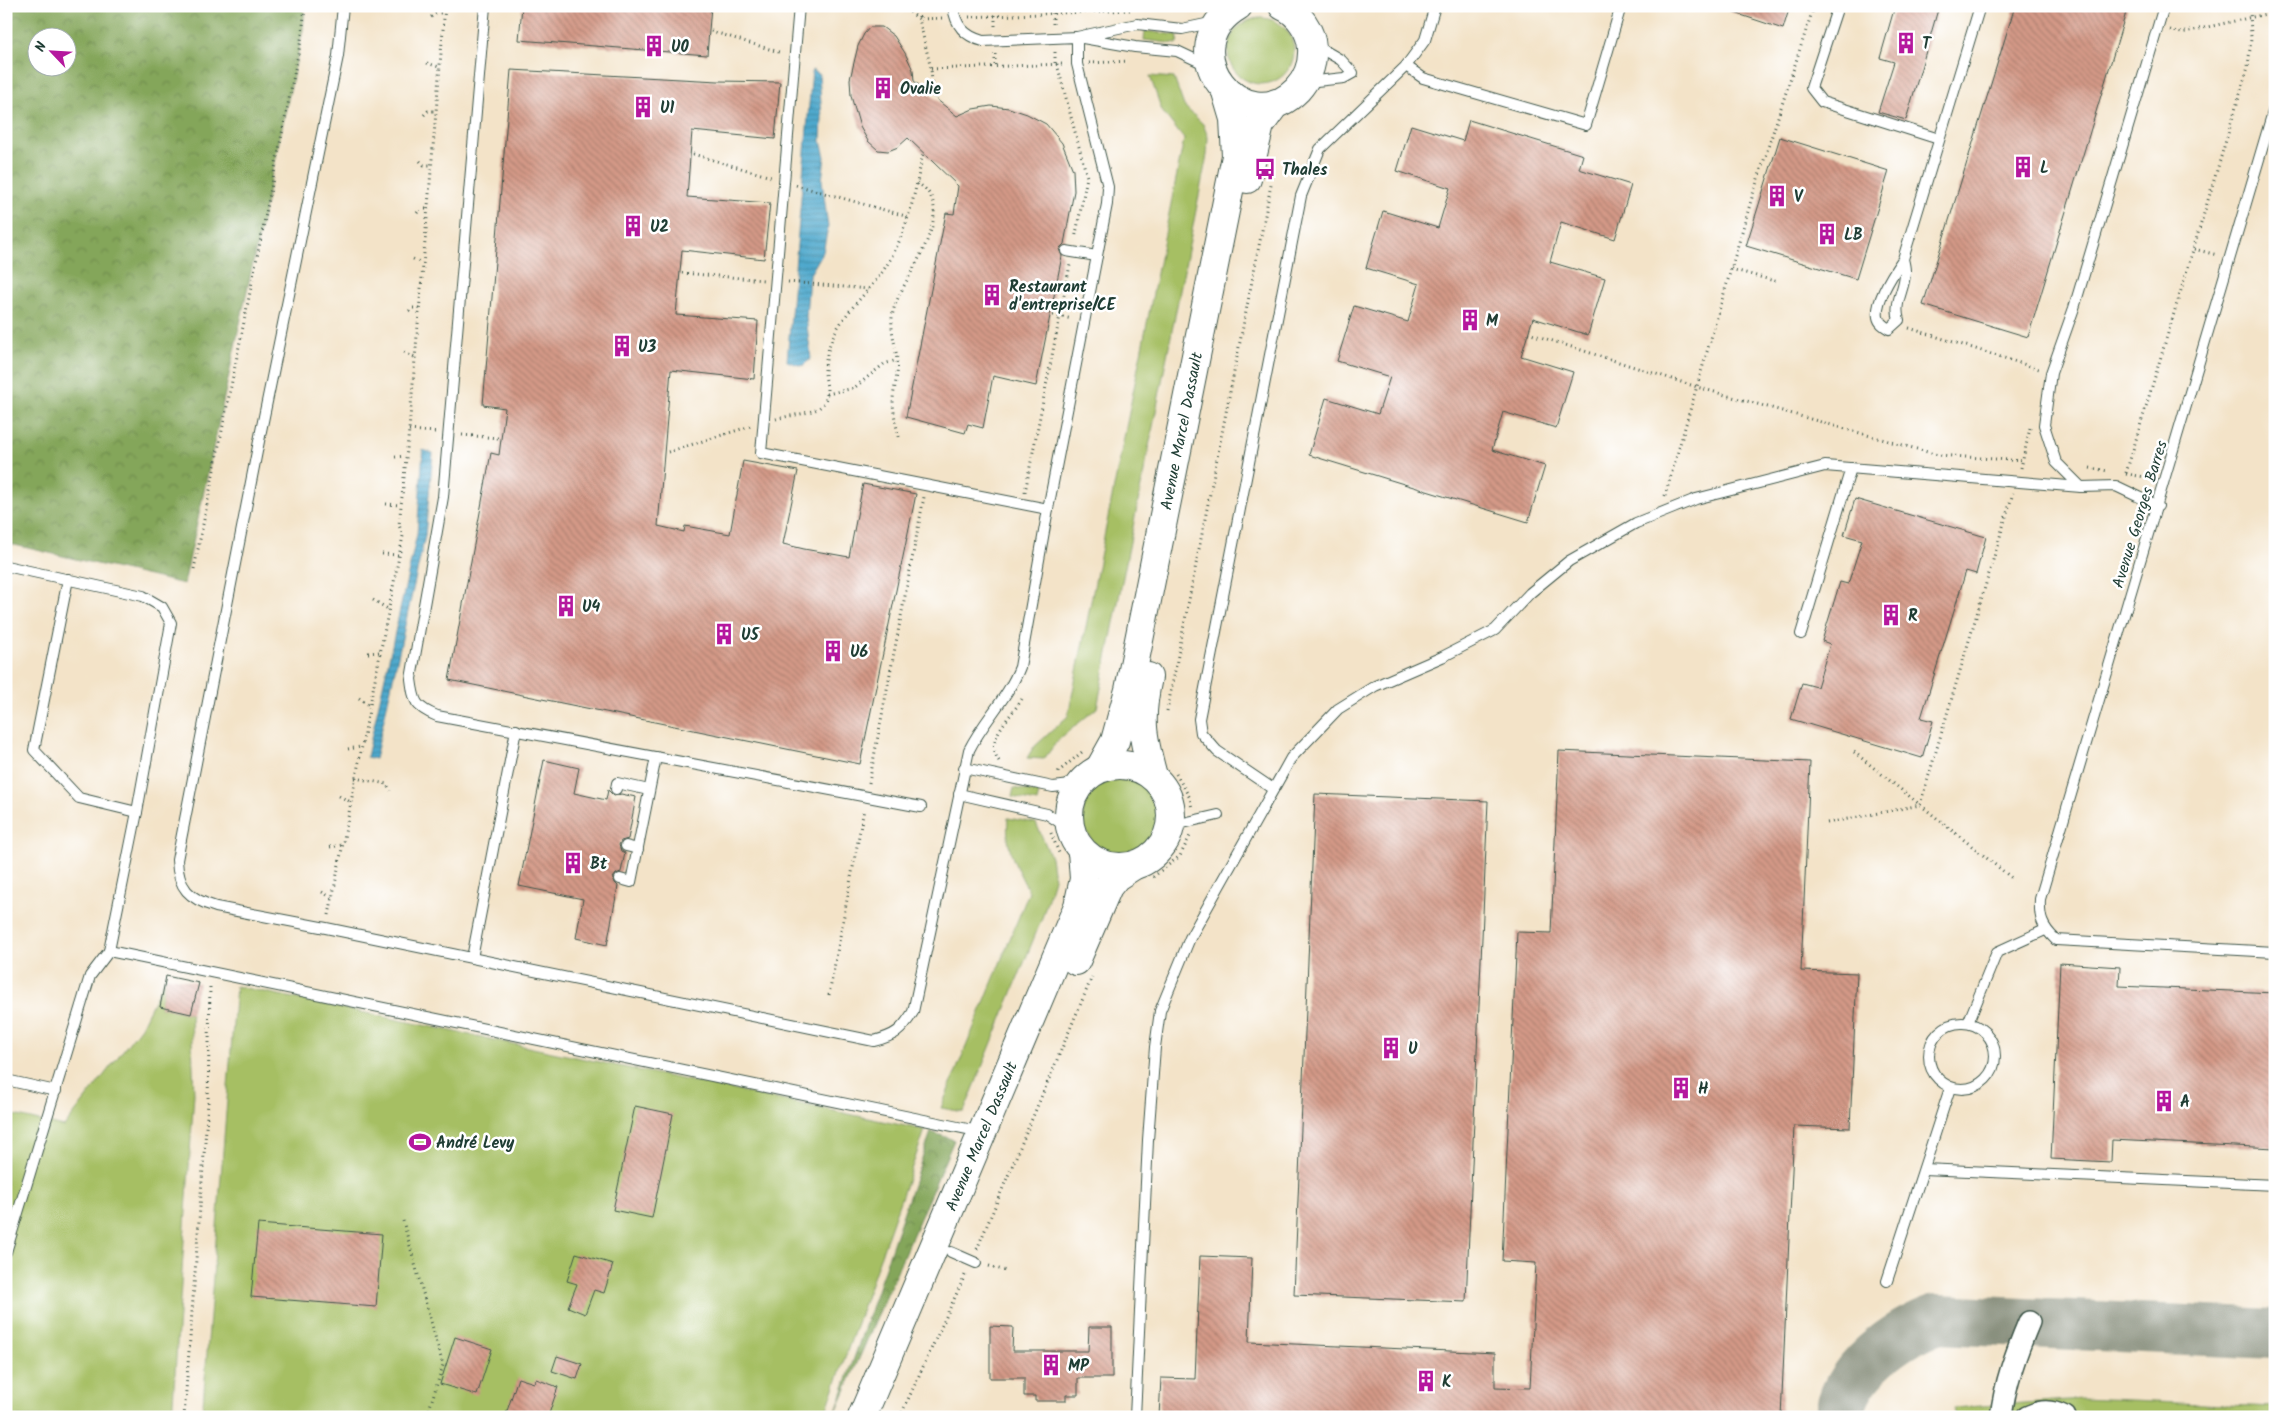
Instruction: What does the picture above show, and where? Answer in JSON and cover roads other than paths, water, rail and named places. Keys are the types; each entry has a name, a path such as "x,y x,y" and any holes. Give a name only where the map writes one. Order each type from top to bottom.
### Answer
{"main road":[{"path":"1228,14 1211,35 1208,51 1210,66 1216,80 1226,92 1241,101 1259,105 1276,102 1292,95 1303,83 1310,70 1313,57 1312,43 1307,29 1299,18 1286,7"},
{"name":"Avenue Marcel Dassault","path":"1090,776 1115,741 1129,690 1236,156 1234,119 1226,92"},
{"name":"Avenue Marcel Dassault","path":"1163,773 1142,726 1143,703 1250,163 1260,125 1276,102"},
{"path":"1114,765 1128,765 1163,773 1161,785 1168,798 1171,812 1182,823 1157,852 1146,860 1140,873 1105,865 1093,860 1071,845 1069,813 1072,798 1090,776 1114,765"},
{"name":"Avenue Marcel Dassault","path":"862,1417 1078,906 1084,879 1071,845"},
{"name":"Avenue Marcel Dassault","path":"881,1417 966,1258 1108,887 1116,877 1140,873"}],"street":[{"path":"2001,1417 2003,1397 2013,1360 2029,1322"},
{"path":"2027,1417 2037,1412 2050,1411 2065,1417"}],"lane":[{"path":"343,6 338,56 262,422 177,860 178,874 186,891 199,902 874,1041 892,1036 904,1027 913,1012 964,768 970,750 981,728 1013,684 1020,666 1097,256 1108,187 1077,64 1077,37"},
{"path":"485,6 443,497 411,680 413,699 422,710 437,716 921,807"},
{"path":"799,6 761,453 1048,509"},
{"path":"953,6 955,18 964,32 983,41 1077,37 1137,24 1182,30 1228,14"},
{"path":"1273,789 1216,751 1201,733 1199,719 1301,196 1320,149 1406,66 1425,40 1435,6"},
{"path":"1406,66 1423,78 1586,125 1621,6"},
{"path":"1838,6 1811,88 1822,102 1939,139"},
{"path":"1903,259 1906,272 1898,301 1897,314 1899,320 1889,329 1882,325 1878,317 1880,301 1891,276 1903,259 1980,6"},
{"path":"2081,487 2056,462 2044,425 2051,373 2074,308 2164,6"},
{"path":"1077,37 1135,47 1177,51 1210,66"},
{"path":"1303,83 1344,78 1353,73 1332,53 1312,43"},
{"name":"Avenue Georges Barres","path":"2046,930 2039,917 2040,899 2158,506 2275,105"},
{"path":"1070,252 1097,256"},
{"path":"1135,1417 1148,1140 1154,1047 1160,1011 1190,938 1291,758 1338,709 1375,686 1442,657 1495,630 1530,593 1568,561 1636,523 1696,499 1825,466 2081,487 2116,486 2158,506"},
{"path":"1801,634 1851,468"},
{"path":"6,566 144,596 162,606 171,623 137,812 108,951 90,976 6,1252"},
{"path":"68,579 34,750 79,798 137,812"},
{"path":"472,958 516,730"},
{"path":"620,879 631,882 656,757"},
{"path":"964,768 1050,786 1090,776"},
{"path":"616,789 617,783 649,790"},
{"path":"959,794 1044,813 1071,845"},
{"path":"1182,823 1218,815"},
{"path":"626,846 638,849"},
{"path":"1968,1023 1997,952 2046,930 2056,940 2275,952"},
{"path":"108,951 983,1132"},
{"path":"1968,1023 1978,1027 1992,1042 1994,1063 1990,1073 1983,1082 1973,1088 1962,1090 1950,1088 1940,1082 1933,1073 1929,1062 1929,1050 1932,1040 1947,1026 1968,1023"},
{"path":"6,1080 56,1091"},
{"path":"1887,1281 1950,1088"},
{"path":"1924,1168 2275,1185"}],"water":[{"path":"812,70 819,74 822,118 821,141 825,157 822,180 828,227 823,252 809,276 806,317 811,359 802,366 787,361"},
{"path":"423,450 433,453 425,536 375,759 367,757 417,534"}],"place":[{"name":"T","path":"1906,43"},
{"name":"U0","path":"654,46"},
{"name":"Ovalie","path":"883,88"},
{"name":"U1","path":"643,107"},
{"name":"L","path":"2023,167"},
{"name":"Thales","path":"1265,169"},
{"name":"V","path":"1777,196"},
{"name":"U2","path":"633,226"},
{"name":"LB","path":"1827,234"},
{"name":"Restaurant d'entreprise/CE","path":"992,295"},
{"name":"M","path":"1470,320"},
{"name":"U3","path":"622,346"},
{"name":"U4","path":"566,606"},
{"name":"R","path":"1891,615"},
{"name":"U5","path":"724,634"},
{"name":"U6","path":"833,651"},
{"name":"Bt","path":"573,863"},
{"name":"U","path":"1391,1048"},
{"name":"H","path":"1681,1088"},
{"name":"A","path":"2164,1101"},
{"name":"André Levy","path":"420,1142"},
{"name":"MP","path":"1051,1365"},
{"name":"K","path":"1426,1381"}]}
